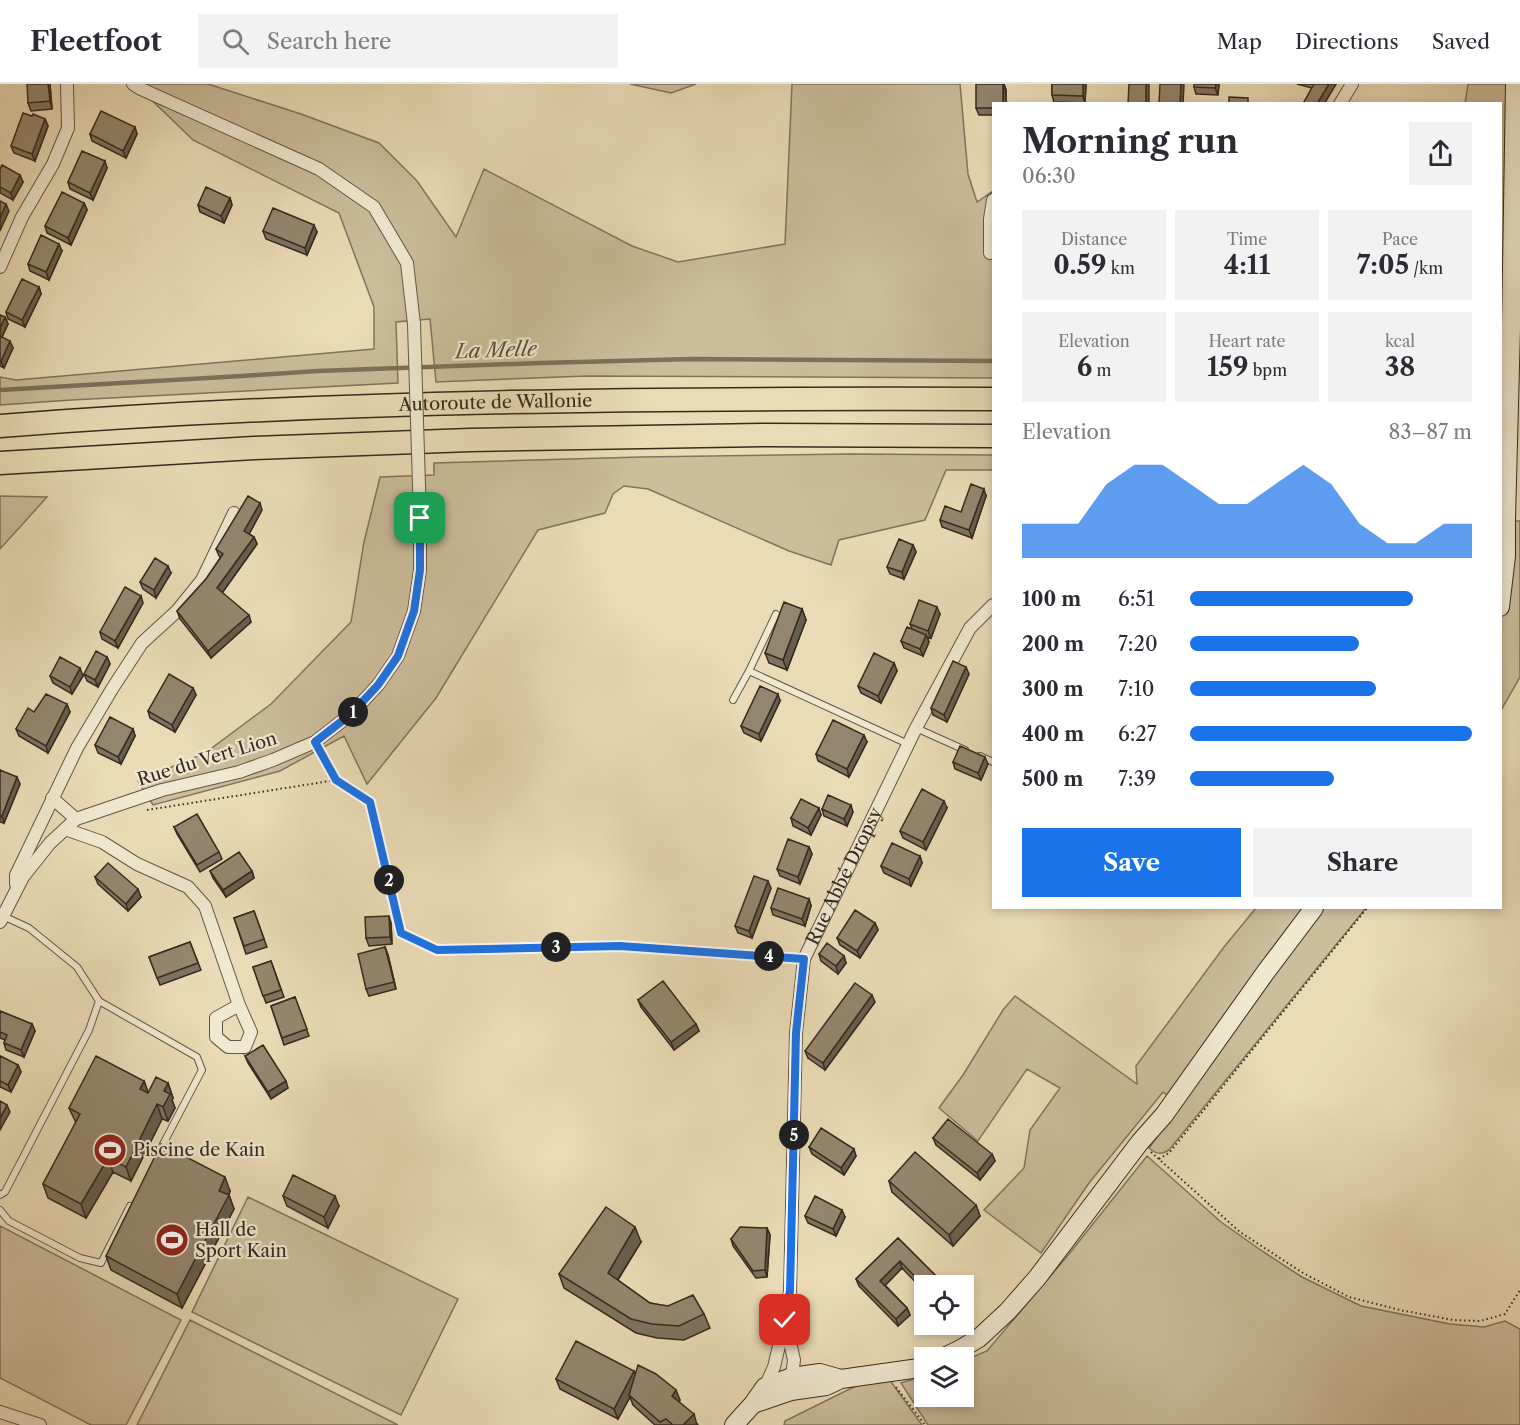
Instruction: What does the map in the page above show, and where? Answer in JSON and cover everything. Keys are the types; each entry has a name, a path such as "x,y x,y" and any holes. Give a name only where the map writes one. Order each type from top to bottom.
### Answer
{"highway":[{"name":"Autoroute de Wallonie","path":"0,426 250,411 476,402 762,398 992,399"},
{"path":"1502,405 1520,406"},
{"name":"Autoroute de Wallonie","path":"0,463 254,448 470,440 762,435 992,436"},
{"path":"1502,443 1520,443"}],"street":[{"path":"0,267 22,218 53,164 68,128 67,84"},
{"name":"Rue du Vert Lion","path":"15,891 44,851 76,819 162,790 239,772 273,760 315,742 351,714 378,685 398,656 414,611 420,570 414,324 407,262 374,207 319,169 133,84"},
{"path":"1341,102 1352,84"},
{"path":"1502,590 1506,556 1515,84"},
{"path":"990,253 992,206"},
{"path":"1,919 15,891 16,875 77,748 112,688 142,643 177,610 202,579 234,513"},
{"name":"Rue Abbé Dropsy","path":"734,1425 765,1387 774,1367 790,1291 796,1033 804,959 916,728 970,628 992,606"},
{"path":"52,798 76,819"},
{"path":"65,829 102,842 137,864 188,888 205,906 239,1005"},
{"path":"964,1347 979,1338 1008,1311 1037,1278 1140,1142 1164,1115 1313,909"},
{"name":"Rue Abbé Dropsy","path":"785,1320 794,1360 791,1384"},
{"name":"Rue Abbé Dropsy","path":"765,1387 791,1384 826,1386 841,1379 914,1369"},
{"name":"Rue Abbé Dropsy","path":"753,1404 791,1384"},
{"path":"0,1412 40,1425"}],"lane":[{"path":"733,700 776,614"},
{"path":"749,672 909,744"},
{"path":"916,728 992,762"},
{"path":"1,919 29,928 77,967 99,1001 197,1057 202,1070 154,1161"},
{"path":"0,1196 5,1192 89,1030 99,1001"},
{"path":"0,1210 9,1221 80,1258 101,1263 133,1202"}],"path":[{"path":"315,742 336,780 370,802 401,933 437,950 620,946 804,959"},
{"path":"146,810 336,780"},
{"path":"1159,1159 1169,1153 1366,909"},
{"path":"1140,1142 1240,1232 1303,1273 1349,1297 1453,1320 1480,1321 1505,1314 1520,1290"},
{"path":"884,1372 925,1425"}],"shaded area":[{"path":"135,84 208,84 301,114 379,143 417,181 456,237 484,169 632,246 678,262 785,244 792,84 960,84 968,174 977,202 992,192 992,378 586,376 436,382 430,319 396,322 398,383 0,405 0,377 16,380 374,349 374,307 339,213 193,140"},
{"path":"630,84 696,84 671,93"},
{"path":"1468,84 1520,84 1520,324 1502,324 1502,102 1465,102"},
{"path":"848,454 992,455 992,470 946,470 925,520 839,540 831,565 789,551 648,489 624,486 613,494 605,513 538,530 436,698 367,784 344,736 280,771 153,805 138,781 205,753 271,704 351,622 364,542 380,477 434,475 434,463"},
{"path":"0,496 47,497 0,549"},
{"path":"1502,521 1520,521 1520,677 1502,708"},
{"path":"1255,909 1365,909 1169,1150 1159,1153 1149,1148 1180,1105 1163,1092 1089,1183 1041,1253 984,1210 1024,1168 1030,1130 1060,1088 1027,1069 978,1141 939,1108 963,1075 1003,1010 1015,996 1137,1084 1136,1066 1224,947"},
{"path":"1147,1156 1221,1222 1262,1251 1302,1277 1361,1306 1450,1324 1484,1327 1505,1321 1520,1329 1520,1425 928,1425 916,1407 974,1407 974,1356 987,1351 1069,1254"},
{"path":"248,1197 458,1299 401,1415 192,1312"},
{"path":"0,1226 181,1320 126,1425 91,1425 0,1378"},
{"path":"190,1320 398,1425 137,1425"},
{"path":"884,1372 922,1425 784,1425 785,1421"},
{"path":"914,1379 914,1403 901,1383"}],"building":[{"path":"27,84 48,84 50,101 28,103"},
{"path":"976,84 1003,84 1003,102 992,102 992,108 976,108"},
{"path":"1052,84 1083,84 1083,96 1052,95"},
{"path":"1129,84 1146,84 1146,102 1128,102"},
{"path":"1160,84 1181,84 1180,102 1159,102"},
{"path":"1194,84 1216,84 1215,88 1194,87"},
{"path":"1314,84 1329,84 1318,102 1304,102"},
{"path":"1229,97 1248,98 1248,102 1229,102"},
{"path":"101,111 135,127 123,151 90,134"},
{"path":"23,113 45,119 32,154 11,146"},
{"path":"82,151 105,161 90,193 68,182"},
{"path":"2,165 20,175 11,193 0,187"},
{"path":"206,187 230,198 221,216 198,205"},
{"path":"62,192 84,203 68,238 45,226"},
{"path":"0,201 6,204 0,218"},
{"path":"273,208 314,225 305,248 263,231"},
{"path":"41,235 59,244 46,272 28,264"},
{"path":"22,279 39,287 22,320 6,312"},
{"path":"0,315 5,317 0,328"},
{"path":"0,336 10,341 1,361 0,360"},
{"path":"971,484 984,489 969,530 940,520 945,506 961,512"},
{"path":"248,496 260,503 244,531 254,537 217,588 249,615 208,651 177,611 206,579 223,554 216,549"},
{"path":"899,539 913,545 902,572 887,567"},
{"path":"155,558 168,566 154,590 140,582"},
{"path":"125,587 141,596 115,641 100,632"},
{"path":"919,600 937,607 928,631 910,624"},
{"path":"784,602 802,609 783,660 765,653"},
{"path":"907,627 926,635 920,649 901,641"},
{"path":"96,651 107,657 95,680 84,674"},
{"path":"874,653 894,663 878,696 858,686"},
{"path":"60,657 80,668 70,687 50,676"},
{"path":"953,661 966,667 944,715 931,708"},
{"path":"169,674 193,688 172,725 148,711"},
{"path":"760,686 778,694 759,734 741,726"},
{"path":"46,694 67,704 46,746 16,729 28,708 34,712"},
{"path":"110,717 133,729 118,757 95,745"},
{"path":"833,720 864,735 847,769 816,754"},
{"path":"960,746 985,757 978,773 953,762"},
{"path":"0,770 17,777 2,816 0,816"},
{"path":"922,789 944,801 923,842 900,831"},
{"path":"828,795 851,805 844,819 822,809"},
{"path":"801,799 819,808 808,828 791,818"},
{"path":"197,814 219,852 197,865 174,827"},
{"path":"788,839 809,847 798,877 777,869"},
{"path":"892,843 920,856 909,879 881,866"},
{"path":"239,852 252,871 223,890 210,871"},
{"path":"108,863 138,889 126,904 95,877"},
{"path":"754,876 768,881 749,931 735,926"},
{"path":"778,888 809,899 802,919 771,908"},
{"path":"855,910 875,923 857,951 837,938"},
{"path":"254,911 264,939 244,946 234,918"},
{"path":"389,916 390,937 366,938 365,917"},
{"path":"190,942 198,963 157,978 149,957"},
{"path":"827,943 844,956 836,966 819,954"},
{"path":"385,947 394,982 366,989 358,954"},
{"path":"271,961 281,990 263,996 253,967"},
{"path":"663,981 696,1024 671,1042 638,1000"},
{"path":"855,983 872,995 823,1063 805,1051"},
{"path":"295,997 307,1029 282,1038 271,1006"},
{"path":"0,1011 32,1024 21,1050 4,1043 7,1035 0,1032"},
{"path":"263,1045 286,1081 268,1092 245,1056"},
{"path":"0,1056 18,1065 8,1085 0,1081"},
{"name":"Piscine de Kain","path":"96,1056 144,1081 140,1089 148,1093 156,1077 168,1083 164,1091 170,1094 163,1107 157,1104 126,1167 108,1158 81,1204 43,1184 80,1114 69,1108"},
{"path":"0,1101 7,1105 0,1118"},
{"path":"948,1119 992,1154 977,1173 933,1138"},
{"path":"821,1128 854,1149 841,1168 809,1147"},
{"name":"Hall de Sport Kain","path":"161,1144 225,1177 219,1191 229,1195 177,1294 106,1256"},
{"path":"915,1152 976,1205 949,1235 889,1181"},
{"path":"293,1175 335,1196 324,1217 283,1196"},
{"path":"815,1196 842,1210 833,1229 805,1216"},
{"path":"606,1207 635,1227 608,1273 650,1303 668,1306 693,1295 704,1314 679,1326 652,1324 631,1319 559,1274"},
{"path":"740,1227 767,1228 765,1270 753,1271 731,1239"},
{"path":"898,1238 935,1275 914,1276 900,1261 880,1281 907,1308 896,1319 856,1279"},
{"path":"576,1341 634,1371 614,1409 556,1379"},
{"path":"638,1365 656,1374 676,1390 672,1396 694,1414 683,1425 673,1425 666,1419 660,1422 629,1395"}],"waterway":[{"name":"La Melle","path":"0,390 318,371 541,363 692,359 992,361"}],"place":[{"name":"Piscine de Kain","path":"110,1150"},
{"name":"Hall de Sport Kain","path":"172,1240"}],"route":[{"path":"420,518 420,570 414,611 398,656 378,685 351,714 315,742 336,780 370,802 401,933 437,950 620,946 804,959 796,1033 790,1291 785,1320"}]}
